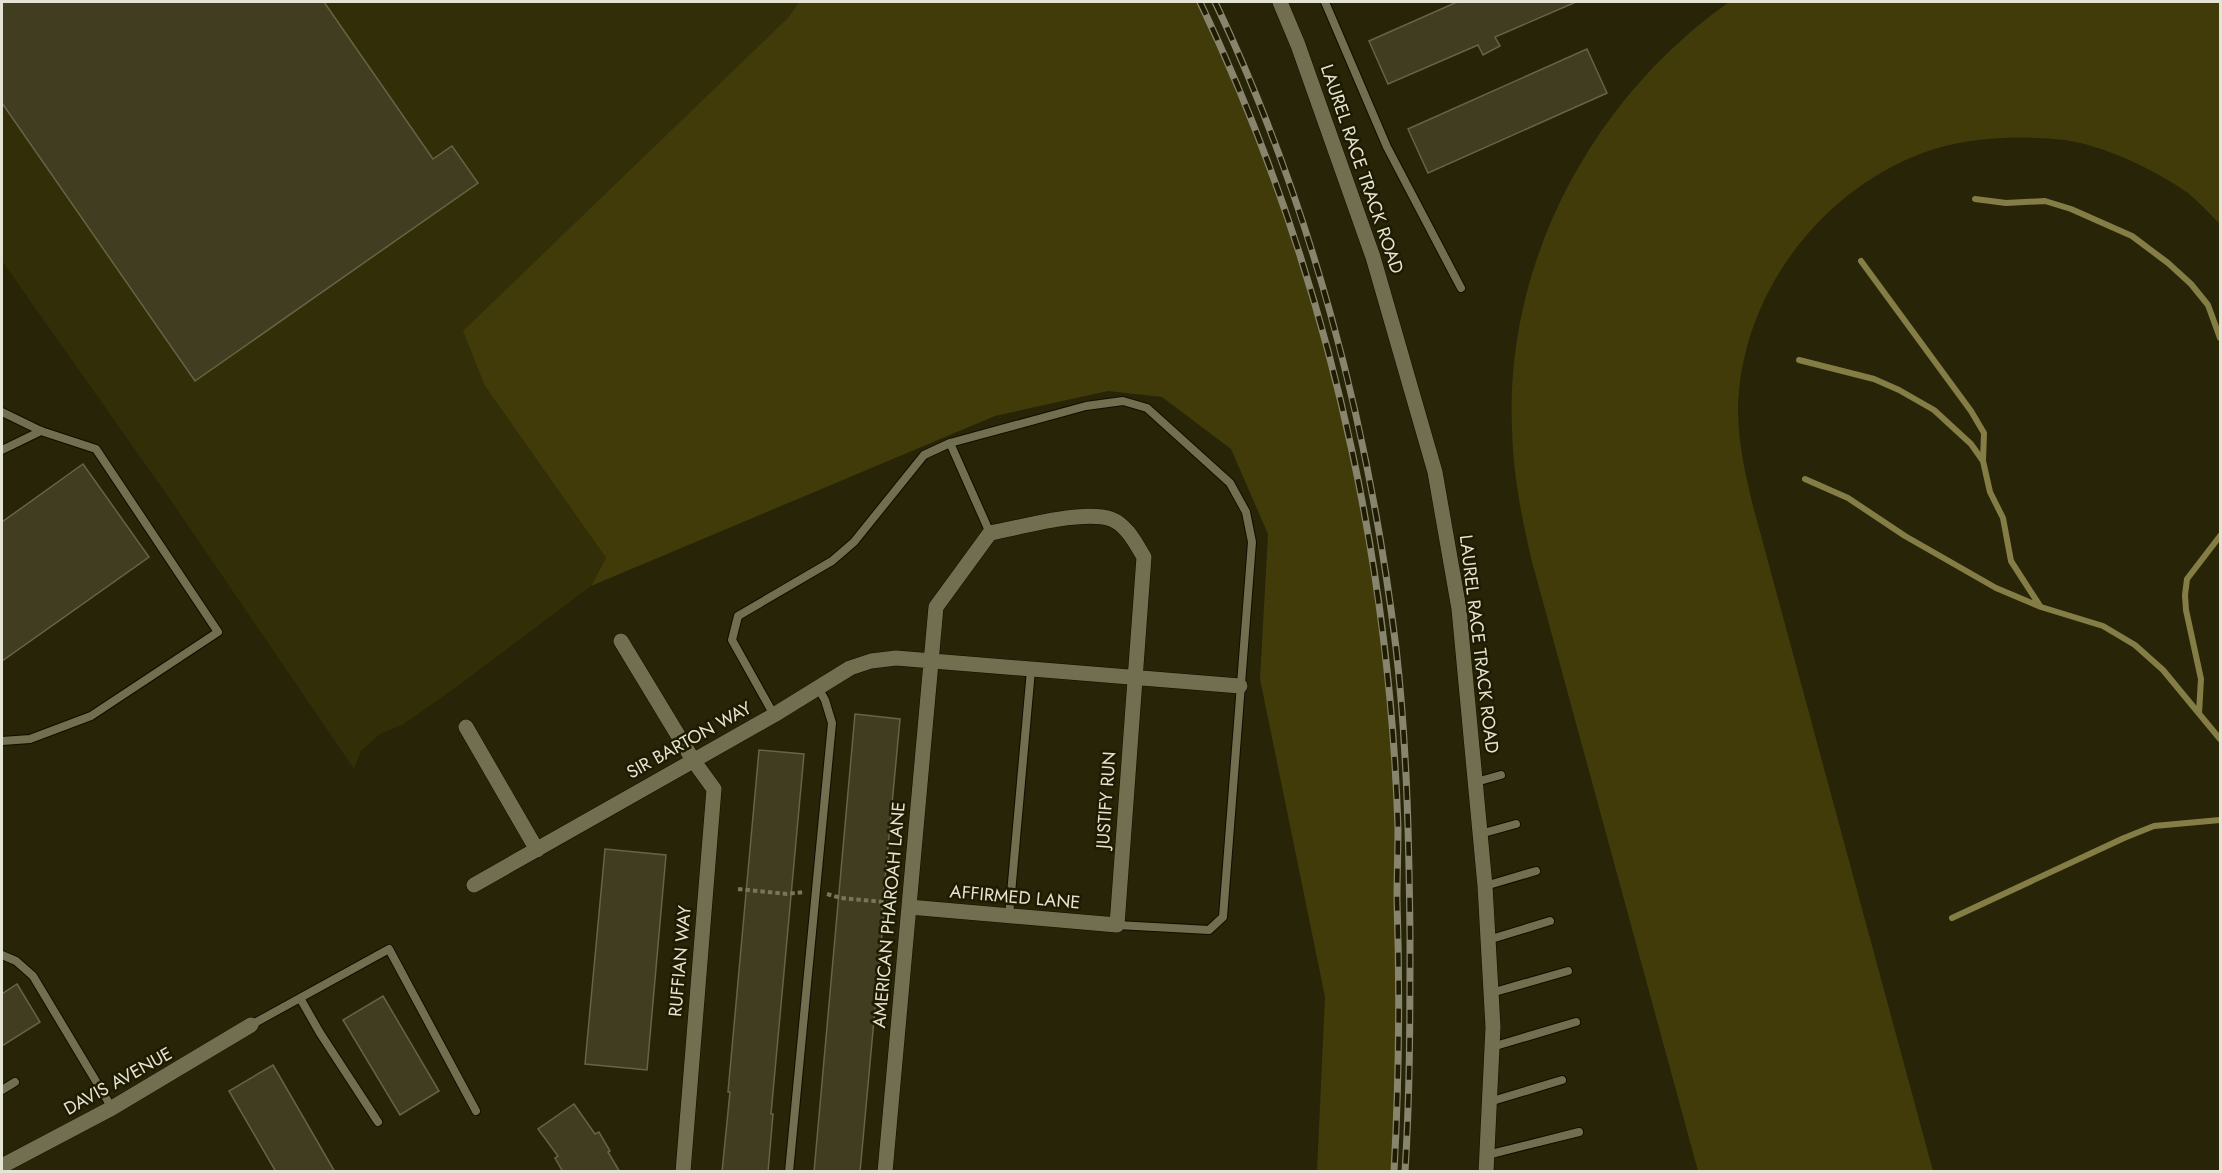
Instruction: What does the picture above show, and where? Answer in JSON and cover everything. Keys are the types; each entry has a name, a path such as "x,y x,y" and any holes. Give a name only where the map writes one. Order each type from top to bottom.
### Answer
{"street":[{"name":"LAUREL RACE TRACK ROAD","path":"1280,2 1298,45 1373,257 1435,472 1459,609 1485,886 1492,1047 1486,1172"},
{"name":"JUSTIFY RUN","path":"990,533 1085,516 1112,519 1130,534 1144,558 1117,925"},
{"name":"AMERICAN PHAROAH LANE","path":"885,1172 902,905 936,607 990,533"},
{"name":"RUFFIAN WAY","path":"621,641 693,760 714,789 683,1172"},
{"name":"SIR BARTON WAY","path":"474,885 774,715 850,668 871,661 896,658 1240,686"},
{"path":"466,727 537,850"},
{"name":"AFFIRMED LANE","path":"902,905 1117,925"},
{"name":"DAVIS AVENUE","path":"2,1166 112,1108 251,1025"}],"lane":[{"path":"1325,2 1387,147 1461,288"},
{"path":"774,715 732,640 738,616 832,561 854,542 924,455 950,443 1086,405 1123,401 1147,408 1230,483 1246,512 1252,542 1223,917 1209,930 1117,925"},
{"path":"2,412 41,431 96,449 218,632 91,716 30,739 2,741"},
{"path":"2,450 41,431"},
{"path":"950,443 990,533"},
{"path":"1009,916 1032,670"},
{"path":"789,1172 832,723 825,700 818,688"},
{"path":"1476,782 1501,776"},
{"path":"1480,834 1516,824"},
{"path":"1485,886 1536,871"},
{"path":"1488,940 1550,921"},
{"path":"251,1025 389,949 476,1111"},
{"path":"2,955 16,961 33,976 112,1108"},
{"path":"1491,993 1568,971"},
{"path":"300,998 320,1034 378,1122"},
{"path":"1492,1047 1576,1022"},
{"path":"1490,1102 1562,1080"},
{"path":"2,1090 15,1082"},
{"path":"1487,1155 1579,1132"}],"path":[{"path":"738,889 787,894 808,892"},
{"path":"824,893 841,898 902,905"}],"shaded area":[{"path":"2,2 799,2 485,386 606,558 591,586 451,691 402,725 380,734 361,751 354,769 174,505 2,261"},
{"path":"799,2 1198,2 1259,137 1291,229 1334,377 1352,451 1366,524 1383,648 1397,844 1399,1040 1394,1171 1317,1171 1325,997 1260,679 1268,534 1231,449 1162,397 1108,391 995,416 591,586 606,558 485,386 463,331 788,18"},
{"path":"1729,2 2220,2 2220,224 2188,193 2129,160 2096,147 2046,138 2010,138 1973,141 1937,148 1883,172 1849,195 1818,223 1792,254 1770,289 1753,327 1742,367 1738,421 1742,457 1750,494 1933,1171 1698,1171 1531,558 1521,509 1512,428 1514,365 1524,304 1542,244 1567,188 1599,134 1637,85 1681,41"}],"building":[{"path":"2,2 324,2 433,159 452,146 478,183 195,381 2,103"},
{"path":"1457,2 1576,2 1495,37 1500,46 1483,55 1478,45 1388,84 1369,41"},
{"path":"1587,49 1607,93 1428,173 1408,129"},
{"path":"83,464 149,557 2,661 2,522"},
{"path":"855,714 900,719 882,911 884,911 860,1172 814,1172"},
{"path":"759,750 804,754 771,1114 773,1114 768,1172 722,1172 730,1092 728,1092"},
{"path":"605,849 666,855 647,1070 585,1064"},
{"path":"17,984 40,1022 2,1046 2,994"},
{"path":"383,996 439,1091 400,1115 343,1020"},
{"path":"273,1065 335,1172 276,1172 229,1091"},
{"path":"574,1104 595,1134 599,1132 620,1172 563,1172 555,1158 558,1156 538,1129"}],"waterway":[{"path":"1975,199 2006,203 2045,201 2071,209 2132,236 2191,284 2208,305 2220,338"},
{"path":"1861,261 1971,411 1984,433 1983,461"},
{"path":"1799,360 1874,379 1899,390 1934,410 1971,444 1983,461 1990,492 2003,518 2011,561 2040,606"},
{"path":"1805,479 1848,498 1905,536 1996,588 2041,607 2103,626 2135,645 2163,670 2220,739"},
{"path":"2199,713 2201,679 2186,610 2185,595 2187,579 2220,536"},
{"path":"1952,918 2154,826 2220,820"}],"railway":[{"path":"1200,2 1248,111 1289,222 1307,279 1339,393 1370,544 1389,687 1398,828 1398,1036 1394,1172"},
{"path":"1215,2 1280,157 1307,237 1352,399 1370,482 1384,565 1400,684 1408,828 1410,1025 1405,1172"}]}
